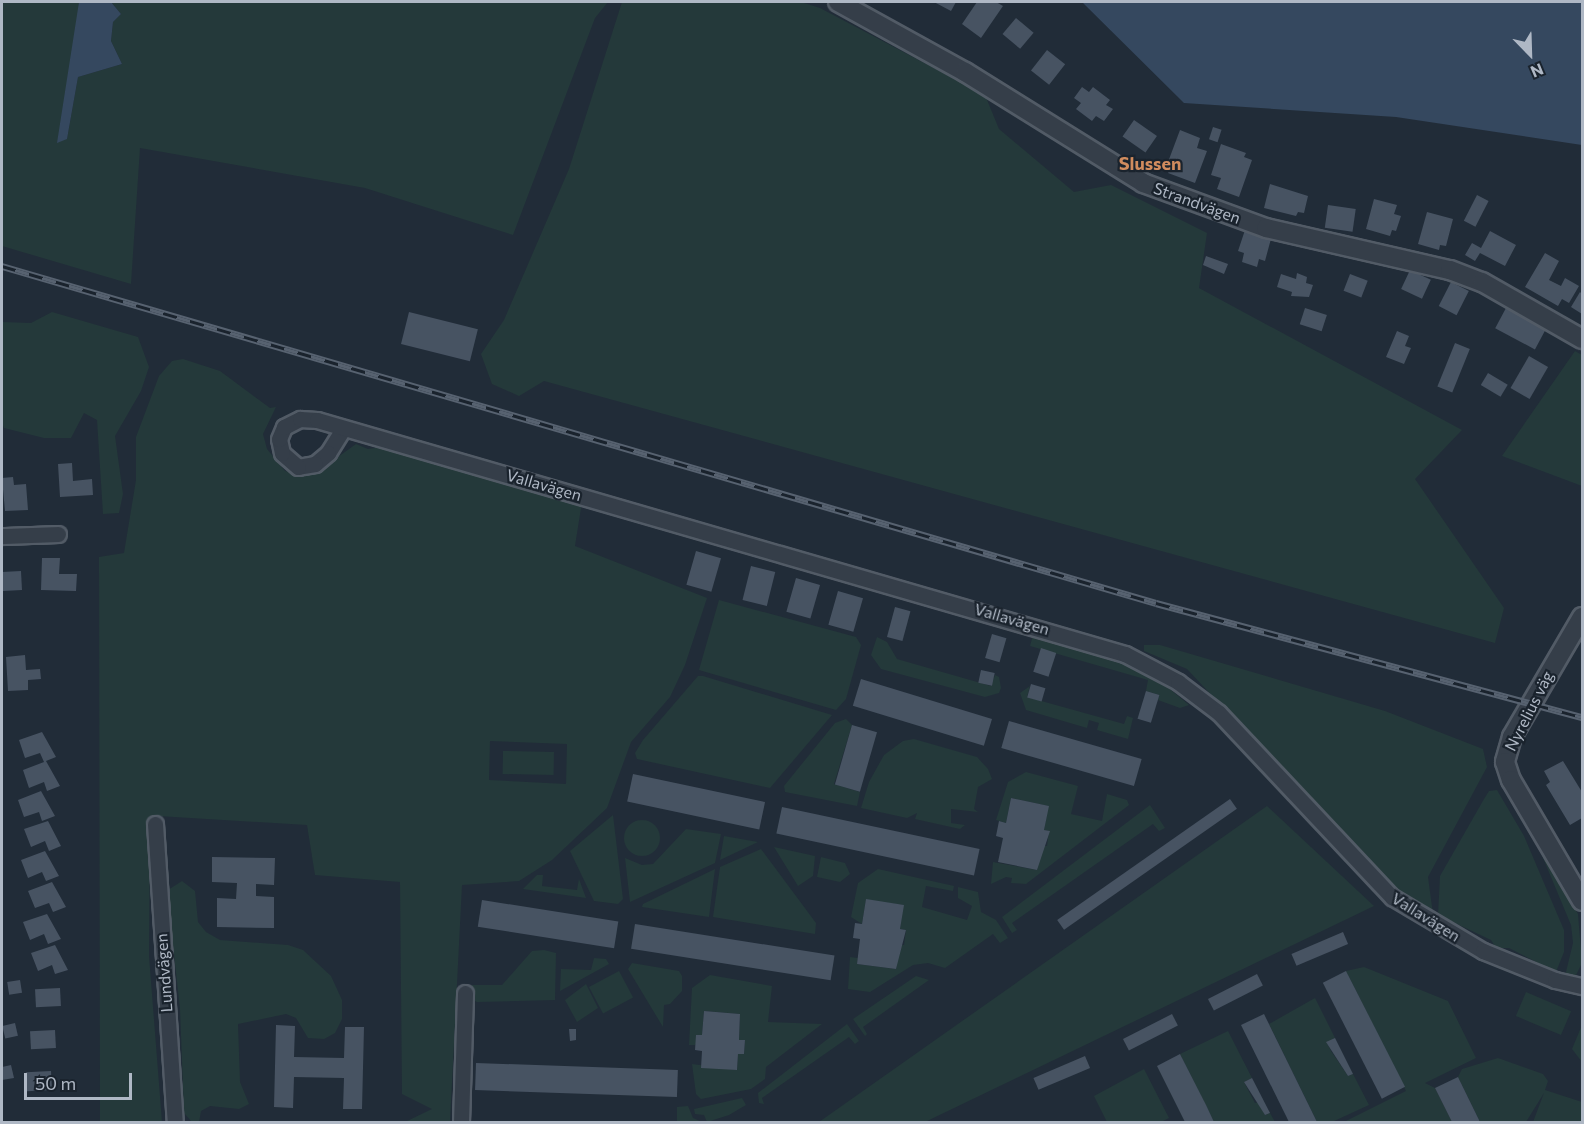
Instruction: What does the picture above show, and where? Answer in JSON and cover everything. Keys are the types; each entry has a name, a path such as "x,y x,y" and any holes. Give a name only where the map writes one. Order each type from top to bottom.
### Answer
{"street":[{"name":"Strandvägen","path":"838,2 966,72 1143,183 1266,228 1370,249 1458,273 1582,339"},
{"name":"Vallavägen","path":"343,429 853,572 1125,654 1178,682 1219,713 1392,897 1483,951 1555,980 1582,986"},
{"path":"2,536 58,534"},
{"name":"Nyrelius väg","path":"1582,617 1512,737 1505,762 1510,780 1582,901"},
{"name":"Lundvägen","path":"155,824 175,1122"},
{"path":"461,1122 465,993"}],"green space":[{"path":"2,2 79,2 67,139 78,77 122,64 111,41 113,22 121,14 111,2 608,2 595,18 513,235 365,188 140,148 131,284 2,246"},
{"path":"622,2 801,2 820,8 985,95 999,129 1074,192 1111,185 1207,233 1199,288 1462,430 1415,479 1504,608 1495,643 544,381 519,396 492,384 481,354 504,320 569,169"},
{"path":"52,312 138,337 149,367 141,391 115,436 123,494 119,513 103,514 97,420 84,413 71,438 44,438 4,428 2,423 2,322 31,323"},
{"path":"1575,351 1582,355 1582,486 1502,456"},
{"path":"183,359 220,371 270,408 276,407 263,434 267,449 285,471 313,475 356,444 368,449 390,446 582,502 575,546 707,598 685,665 670,697 631,742 607,808 552,860 519,881 462,885 450,1122 405,1122 432,1109 402,1094 400,882 315,875 307,825 158,816 150,819 149,956 162,1122 100,1122 99,557 124,553 136,480 136,437 159,376 172,361","holes":["490,741 567,744 566,784 489,780"]},
{"path":"719,600 856,637 861,645 846,699 836,710 699,670"},
{"path":"1033,635 1106,655 1159,680 1189,705 1180,708 1158,700 1159,695 1146,691 1148,680 1030,646"},
{"path":"877,637 887,642 897,659 991,686 995,675 999,677 1001,688 999,693 985,697 881,669 871,655"},
{"path":"1144,645 1160,645 1385,711 1483,749 1487,767 1428,877 1433,914 1406,897 1372,866 1187,669 1144,651"},
{"path":"698,676 832,715 770,788 637,759 635,753 643,740"},
{"path":"1030,686 1027,697 1124,724 1127,716 1133,718 1128,739 1097,730 1099,723 1089,720 1087,728 1026,710 1020,693"},
{"path":"846,719 852,725 834,784 860,792 857,806 785,792 784,786 835,723"},
{"path":"914,739 977,757 988,769 992,779 978,787 974,809 978,812 951,809 951,823 965,825 960,829 915,819 917,813 907,818 861,808 869,782 884,755 903,741"},
{"path":"503,751 554,752 554,775 503,774"},
{"path":"1026,772 1078,786 1071,814 1102,821 1107,794 1127,800 1129,805 1026,884 1011,883 1012,878 1006,877 991,884 993,862 1037,870 1042,846 1047,846 1049,831 1044,830 1048,806 1011,798 1006,823 996,820 1008,782"},
{"path":"1504,787 1578,914 1582,963 1576,975 1565,976 1573,943 1571,925 1541,853"},
{"path":"1497,790 1524,836 1564,930 1564,952 1556,972 1509,948 1496,948 1491,940 1438,915 1440,876 1489,791"},
{"path":"1150,805 1165,828 1159,831 1153,824 1012,923 1017,930 1012,933 1002,917"},
{"path":"1267,806 1374,906 925,1122 819,1122"},
{"path":"613,815 623,899 618,904 594,901 570,851"},
{"path":"642,820 655,825 660,838 655,851 642,856 629,851 624,838 629,825"},
{"path":"686,829 721,834 715,863 630,902 625,858 642,865 653,864"},
{"path":"724,836 758,842 720,860"},
{"path":"774,847 815,856 813,876 798,886"},
{"path":"761,849 816,923 815,934 713,917 720,867"},
{"path":"821,857 845,863 850,874 840,882 817,877"},
{"path":"715,869 709,917 642,907 643,904"},
{"path":"878,869 954,886 953,891 926,886 922,907 967,920 972,906 958,898 958,887 978,892 981,912 996,920 1008,938 1000,943 993,934 945,968 928,963 913,965 870,992 848,989 850,957 858,958 857,964 896,969 899,945 904,945 906,930 900,929 903,905 866,900 862,924 851,917 858,883"},
{"path":"537,875 543,875 542,886 577,890 579,879 586,898 523,889"},
{"path":"182,881 195,891 198,922 206,932 220,940 288,945 303,950 331,976 342,1000 342,1019 335,1033 324,1039 308,1038 296,1018 286,1014 238,1024 240,1082 249,1104 239,1109 210,1106 201,1111 199,1122 192,1122 184,1113 180,1009 168,899 168,890"},
{"path":"544,950 556,953 555,1000 477,1002 468,997 471,985 502,985 532,951"},
{"path":"594,958 606,959 609,964 560,991 561,969 591,970"},
{"path":"632,963 679,971 682,976 682,991 670,1004 664,1005 663,1027 628,969"},
{"path":"1364,967 1448,1001 1476,1058 1425,1083 1435,1088 1452,1122 1344,1122 1406,1091 1346,971"},
{"path":"619,971 633,997 603,1013 589,987"},
{"path":"710,975 772,986 768,1022 822,1024 766,1067 765,1079 751,1089 701,1099 696,1094 692,1064 737,1070 738,1054 744,1054 745,1041 739,1040 740,1014 704,1011 702,1035 695,1045 689,1045 692,988"},
{"path":"916,976 929,980 863,1027 867,1034 865,1036 853,1019"},
{"path":"586,984 598,1008 577,1022 565,1000"},
{"path":"1526,992 1571,1011 1561,1035 1516,1016"},
{"path":"1315,998 1335,1038 1327,1043 1331,1051 1348,1076 1353,1074 1369,1105 1332,1122 1317,1122 1269,1024"},
{"path":"847,1024 859,1041 855,1044 849,1037 762,1098 764,1104 759,1103 758,1093"},
{"path":"1582,1025 1582,1062 1572,1049"},
{"path":"1228,1031 1252,1078 1244,1082 1255,1103 1258,1102 1265,1115 1270,1113 1275,1122 1214,1122 1180,1054"},
{"path":"1498,1058 1543,1074 1548,1081 1545,1090 1582,1102 1582,1122 1533,1122 1544,1093 1526,1122 1480,1122 1458,1077 1462,1069"},
{"path":"1144,1069 1169,1118 1161,1122 1107,1122 1094,1096"},
{"path":"742,1098 746,1105 729,1115 707,1122 704,1115 695,1114 694,1109"},
{"path":"688,1106 693,1118 702,1122 677,1122 677,1107"}],"water":[{"path":"79,2 111,2 121,14 113,22 111,41 122,64 78,77 67,139 57,143"},
{"path":"1082,2 1582,2 1582,145 1396,117 1184,103"}],"building":[{"path":"934,2 956,2 951,11"},
{"path":"977,2 996,2 1003,6 981,38 962,24"},
{"path":"1016,18 1034,33 1020,49 1003,34"},
{"path":"1047,50 1065,64 1049,85 1031,70"},
{"path":"1082,87 1089,92 1093,87 1110,100 1106,105 1113,109 1104,121 1096,116 1092,121 1076,109 1081,103 1074,98"},
{"path":"1134,120 1157,136 1145,152 1123,136"},
{"path":"1213,127 1222,130 1218,142 1209,139"},
{"path":"1180,130 1200,138 1197,148 1207,151 1195,183 1168,173 1172,164 1168,162"},
{"path":"1221,144 1246,153 1244,157 1252,160 1239,197 1217,189 1221,178 1211,175"},
{"path":"1270,184 1308,196 1304,213 1298,212 1296,216 1264,208"},
{"path":"1477,195 1489,201 1475,227 1464,221"},
{"path":"1374,199 1397,205 1394,214 1401,216 1396,231 1392,230 1390,236 1366,229"},
{"path":"1328,205 1356,209 1353,232 1325,228"},
{"path":"1427,212 1453,219 1446,246 1440,245 1439,250 1418,244"},
{"path":"1246,227 1272,235 1265,261 1259,259 1257,267 1242,262 1244,253 1238,251"},
{"path":"1490,231 1516,245 1505,266 1480,253 1475,261 1465,255 1472,243 1481,248"},
{"path":"1545,253 1559,261 1549,280 1561,286 1565,278 1579,286 1569,303 1562,299 1558,306 1525,287"},
{"path":"1206,256 1228,264 1224,274 1203,265"},
{"path":"1410,270 1431,280 1422,299 1401,289"},
{"path":"1297,273 1307,277 1306,283 1313,285 1309,297 1291,296 1292,292 1277,287 1281,274 1296,279"},
{"path":"1350,274 1368,281 1361,298 1344,291"},
{"path":"1451,282 1469,291 1457,315 1439,306"},
{"path":"1580,292 1582,294 1582,314 1571,307"},
{"path":"1305,308 1327,315 1322,331 1300,324"},
{"path":"1506,308 1546,329 1535,349 1495,328"},
{"path":"409,312 478,329 470,361 401,344"},
{"path":"1397,331 1409,336 1405,346 1411,348 1404,364 1386,357"},
{"path":"1455,343 1470,349 1452,393 1437,387"},
{"path":"1529,356 1548,367 1530,399 1510,388"},
{"path":"1488,373 1508,385 1501,397 1481,385"},
{"path":"72,463 73,481 92,479 93,495 60,497 58,464"},
{"path":"13,477 14,485 26,484 28,510 5,511 2,478"},
{"path":"696,551 721,558 711,592 686,585"},
{"path":"42,558 60,558 59,574 77,574 76,591 41,590"},
{"path":"751,566 775,572 767,606 743,600"},
{"path":"21,571 22,590 3,591 2,572"},
{"path":"796,578 820,585 810,619 786,612"},
{"path":"838,591 863,598 853,632 828,625"},
{"path":"895,607 910,611 902,641 887,637"},
{"path":"992,634 1006,638 1000,662 985,658"},
{"path":"1041,648 1056,653 1048,677 1033,672"},
{"path":"25,655 26,670 40,669 41,679 28,680 28,690 8,691 6,657"},
{"path":"981,670 995,673 992,686 978,683"},
{"path":"861,679 992,719 984,746 853,706"},
{"path":"1031,684 1045,688 1042,702 1027,697"},
{"path":"1146,691 1159,695 1151,723 1138,719"},
{"path":"1009,721 1142,759 1134,786 1001,748"},
{"path":"852,725 877,732 860,792 835,785"},
{"path":"42,732 56,757 46,761 60,786 47,791 44,782 29,788 23,770 44,762 40,753 25,758 19,740"},
{"path":"1563,761 1582,792 1582,818 1570,825 1546,785 1550,782 1544,771"},
{"path":"633,774 765,802 759,829 627,801"},
{"path":"41,791 55,816 42,821 39,812 24,817 18,800"},
{"path":"1011,798 1049,806 1044,830 1050,831 1037,870 998,862 1003,838 996,836 999,821 1006,823"},
{"path":"1230,799 1237,809 1064,930 1057,920"},
{"path":"782,807 980,849 974,875 776,833"},
{"path":"48,821 61,846 49,851 45,841 31,847 24,829"},
{"path":"45,851 59,876 46,881 42,872 28,878 21,860"},
{"path":"212,857 275,858 274,885 256,884 256,896 274,897 274,928 217,927 217,898 236,899 237,883 212,882"},
{"path":"52,882 66,907 53,912 49,903 35,908 28,891"},
{"path":"866,899 904,905 900,929 906,930 896,969 857,964 860,939 853,938 855,923 862,924"},
{"path":"482,900 618,922 614,948 478,927"},
{"path":"47,914 61,939 48,944 44,934 30,940 23,922"},
{"path":"635,924 835,956 831,980 631,949"},
{"path":"1343,932 1348,944 1297,966 1291,954"},
{"path":"55,945 68,970 55,974 52,965 38,971 31,953"},
{"path":"1346,971 1405,1087 1382,1099 1323,983"},
{"path":"1257,974 1263,986 1214,1011 1208,999"},
{"path":"20,980 22,993 9,995 7,982"},
{"path":"60,988 61,1006 36,1007 35,989"},
{"path":"704,1011 740,1014 739,1040 745,1040 744,1054 738,1054 737,1070 701,1068 702,1051 695,1050 696,1035 702,1035"},
{"path":"1172,1014 1178,1026 1129,1051 1123,1039"},
{"path":"1264,1014 1317,1122 1289,1122 1241,1025"},
{"path":"15,1023 18,1036 5,1039 2,1026"},
{"path":"276,1025 295,1026 294,1057 344,1058 345,1027 364,1027 362,1109 343,1109 344,1078 294,1077 293,1108 274,1107"},
{"path":"569,1029 576,1029 576,1040 570,1041"},
{"path":"55,1030 56,1048 31,1049 30,1031"},
{"path":"1335,1038 1353,1074 1348,1076 1326,1042"},
{"path":"1180,1054 1214,1122 1185,1122 1157,1066"},
{"path":"1085,1056 1090,1068 1039,1090 1033,1078"},
{"path":"476,1063 678,1070 677,1097 475,1090"},
{"path":"11,1065 14,1078 2,1080 2,1067"},
{"path":"51,1071 52,1090 27,1091 26,1072"},
{"path":"1458,1077 1480,1122 1452,1122 1435,1088"},
{"path":"1252,1078 1270,1113 1265,1115 1244,1082"}],"railway":[{"path":"2,266 1156,603 1582,717"}],"district":[{"name":"Slussen","path":"1150,163"}]}
